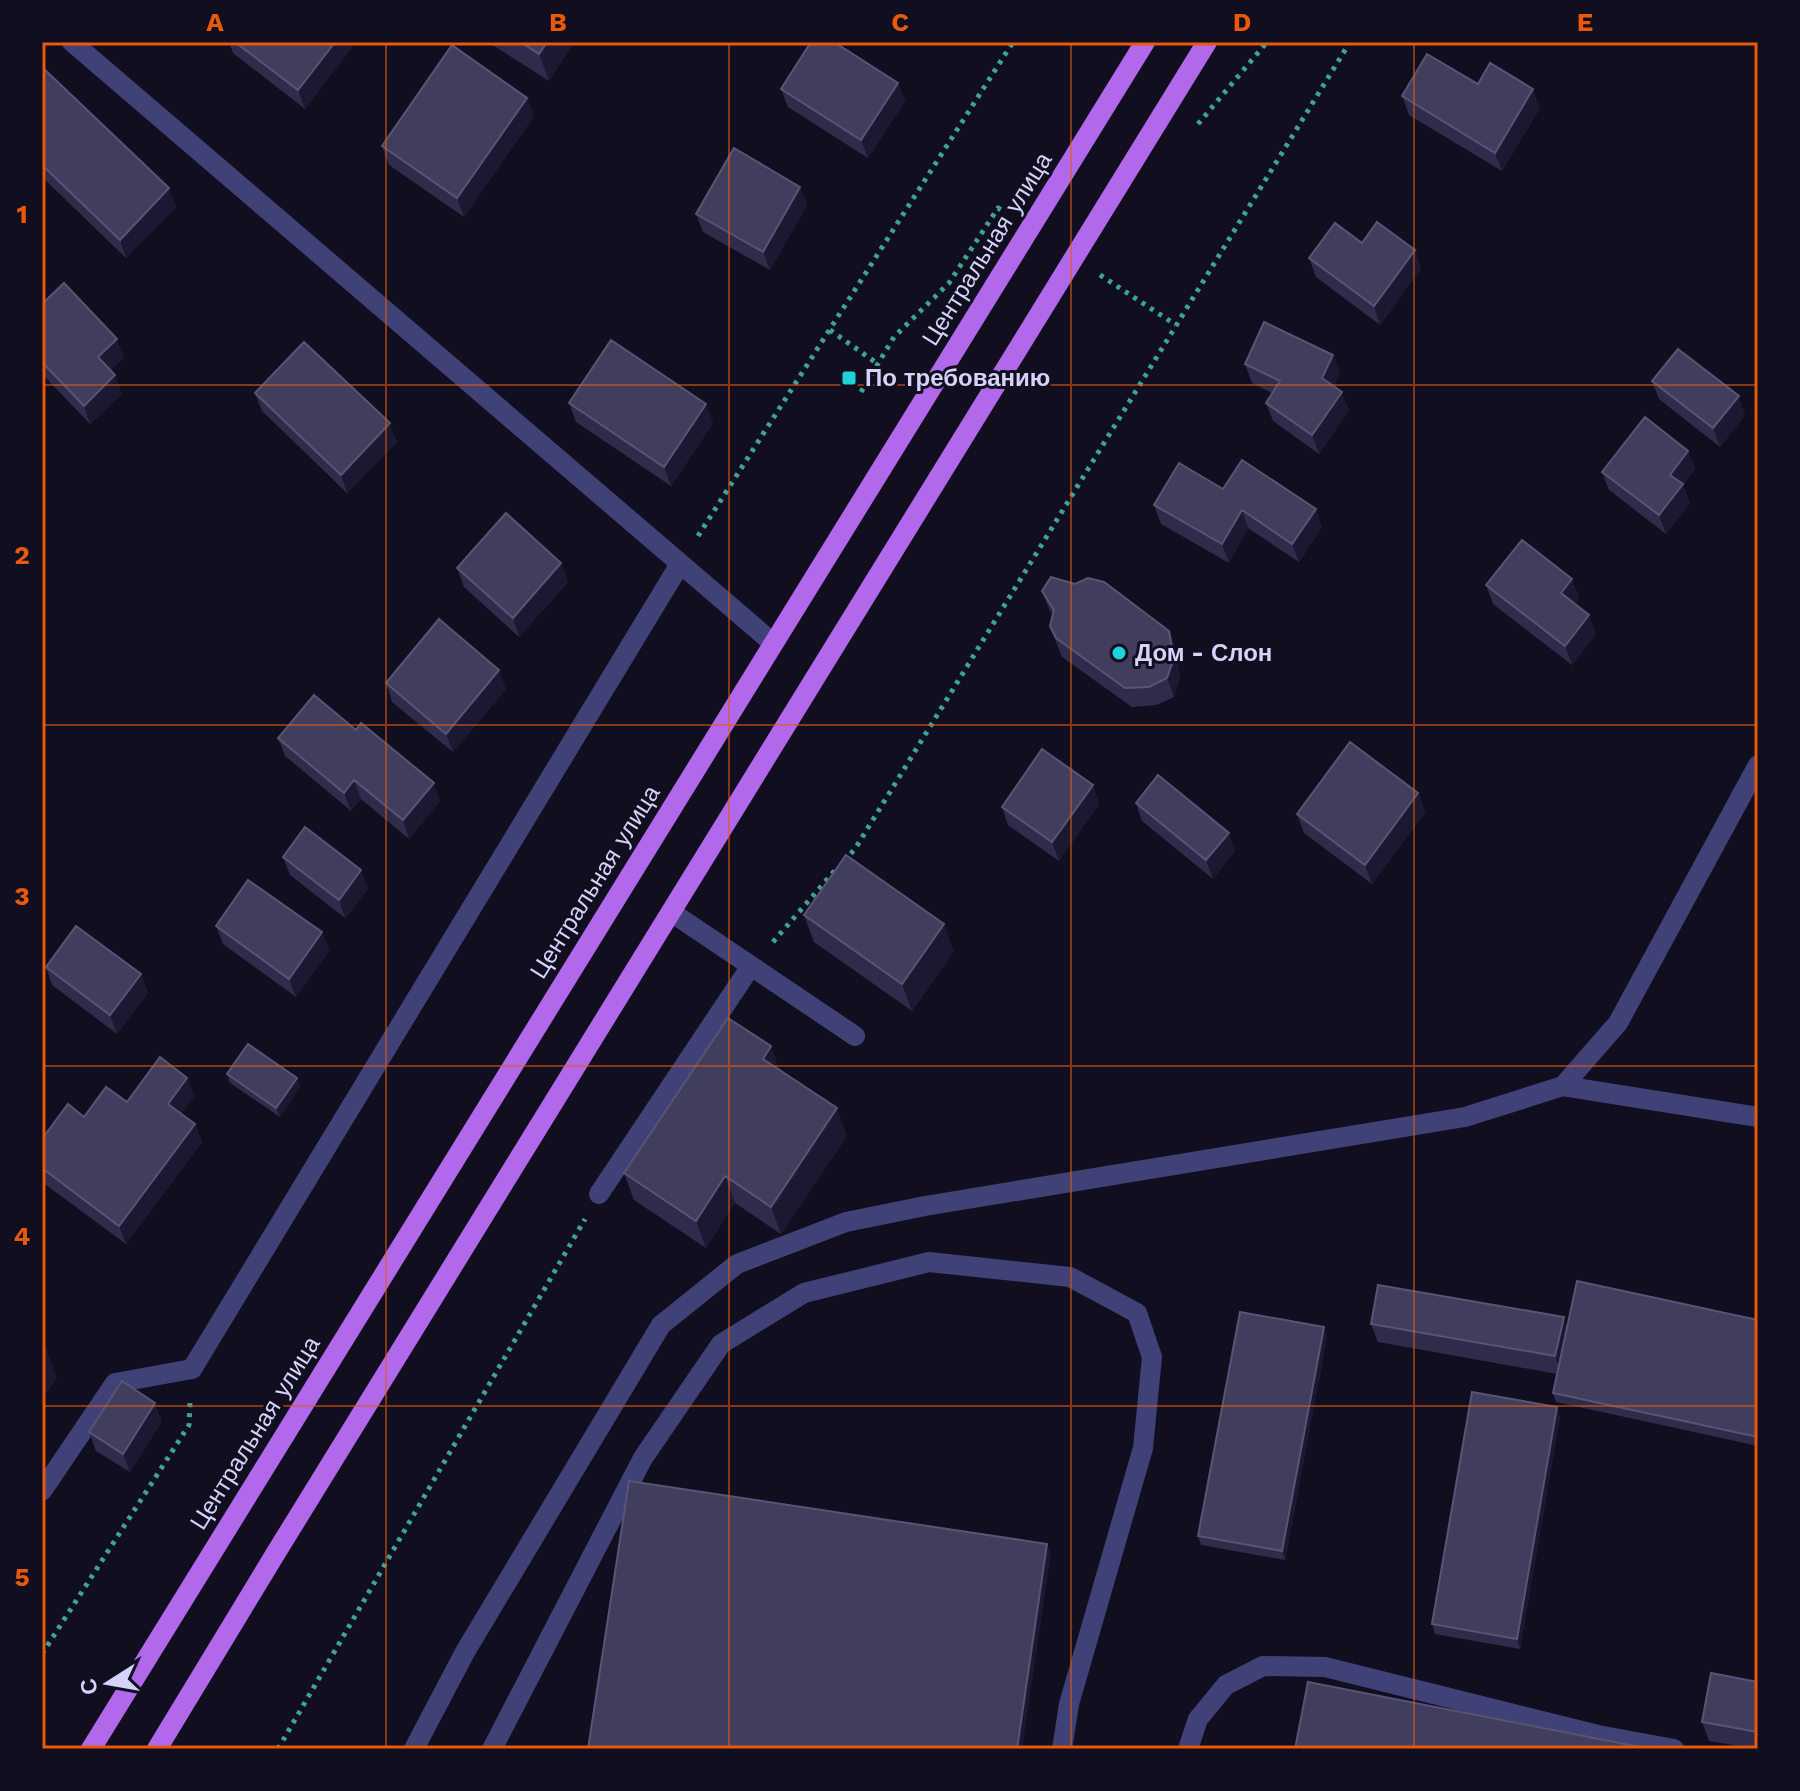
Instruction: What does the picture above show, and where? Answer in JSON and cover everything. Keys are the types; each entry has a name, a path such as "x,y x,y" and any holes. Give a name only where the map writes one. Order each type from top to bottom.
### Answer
{"main road":[{"name":"Центральная улица","path":"91,1749 1145,42"},
{"path":"157,1749 1207,42"}],"street":[{"path":"72,42 773,643"},
{"path":"42,1491 115,1383 192,1369 680,564"},
{"path":"1563,1086 1618,1023 1758,765"},
{"path":"671,912 855,1036"},
{"path":"599,1194 751,966"},
{"path":"414,1749 465,1652 661,1325 737,1264 846,1222 925,1206 1465,1117 1563,1086 1758,1117"},
{"path":"492,1749 643,1458 721,1344 804,1293 929,1262 1070,1277 1137,1313 1152,1357 1143,1448 1069,1704 1062,1749"},
{"path":"1188,1749 1198,1719 1226,1685 1263,1666 1325,1667 1598,1735 1674,1749"}],"path":[{"path":"680,564 1013,42"},
{"path":"1195,128 1267,42"},
{"path":"751,966 855,849 1350,42"},
{"path":"861,392 894,337 949,283 998,208"},
{"path":"1093,271 1176,325"},
{"path":"830,330 878,364"},
{"path":"278,1749 599,1194"},
{"path":"42,1654 189,1425 192,1369"}],"building":[{"path":"235,42 335,42 298,90"},
{"path":"521,42 547,42 539,54"},
{"path":"811,42 834,42 898,83 861,140 781,89"},
{"path":"452,45 527,98 457,198 382,146"},
{"path":"1427,54 1478,84 1490,63 1533,89 1495,153 1402,96"},
{"path":"42,67 169,188 120,240 42,165"},
{"path":"734,148 800,187 763,252 696,214"},
{"path":"1377,222 1415,250 1374,306 1309,258 1335,223 1362,243"},
{"path":"64,283 117,339 98,357 115,375 84,406 42,362 42,304"},
{"path":"1264,322 1333,355 1322,378 1342,392 1312,435 1266,403 1280,381 1245,364"},
{"path":"611,340 706,404 664,467 569,403"},
{"path":"304,342 390,423 341,475 255,393"},
{"path":"1678,349 1739,396 1713,428 1652,381"},
{"path":"1645,417 1688,451 1670,475 1683,484 1659,515 1602,472"},
{"path":"1242,460 1316,509 1292,544 1242,510 1222,544 1154,505 1179,463 1223,489"},
{"path":"506,513 561,563 513,618 457,568"},
{"path":"1522,540 1572,579 1561,593 1589,615 1565,646 1486,585"},
{"name":"Дом - Слон","path":"1051,577 1075,584 1088,578 1104,582 1169,631 1174,658 1167,678 1149,687 1125,688 1056,638 1050,626 1054,610 1042,591"},
{"path":"439,619 499,670 446,734 386,683"},
{"path":"314,695 356,730 361,723 434,783 403,820 354,780 344,793 278,738"},
{"path":"1350,742 1418,793 1365,865 1297,814"},
{"path":"1042,749 1093,785 1052,842 1002,807"},
{"path":"1158,775 1229,833 1206,860 1136,803"},
{"path":"305,827 361,870 339,900 283,857"},
{"path":"846,855 944,924 902,984 804,915"},
{"path":"248,880 322,932 289,979 216,926"},
{"path":"76,926 141,974 110,1015 46,967"},
{"path":"728,1018 771,1046 763,1059 837,1108 771,1207 725,1176 696,1221 624,1173"},
{"path":"248,1044 297,1078 276,1108 227,1074"},
{"path":"160,1057 187,1078 168,1104 195,1124 119,1226 42,1168 42,1139 68,1104 84,1117 106,1087 127,1102"},
{"path":"1577,1281 1758,1320 1758,1437 1553,1393"},
{"path":"1378,1285 1564,1317 1555,1356 1371,1324"},
{"path":"1240,1312 1324,1327 1282,1551 1198,1536"},
{"path":"122,1381 155,1403 123,1454 89,1432"},
{"path":"1472,1392 1557,1407 1517,1639 1432,1624"},
{"path":"629,1481 1047,1544 1017,1749 588,1749"},
{"path":"1711,1673 1758,1682 1758,1732 1702,1722"},
{"path":"1308,1682 1650,1749 1295,1749"}],"place":[{"name":"По требованию","path":"849,378"},
{"name":"Дом - Слон","path":"1119,653"}]}
